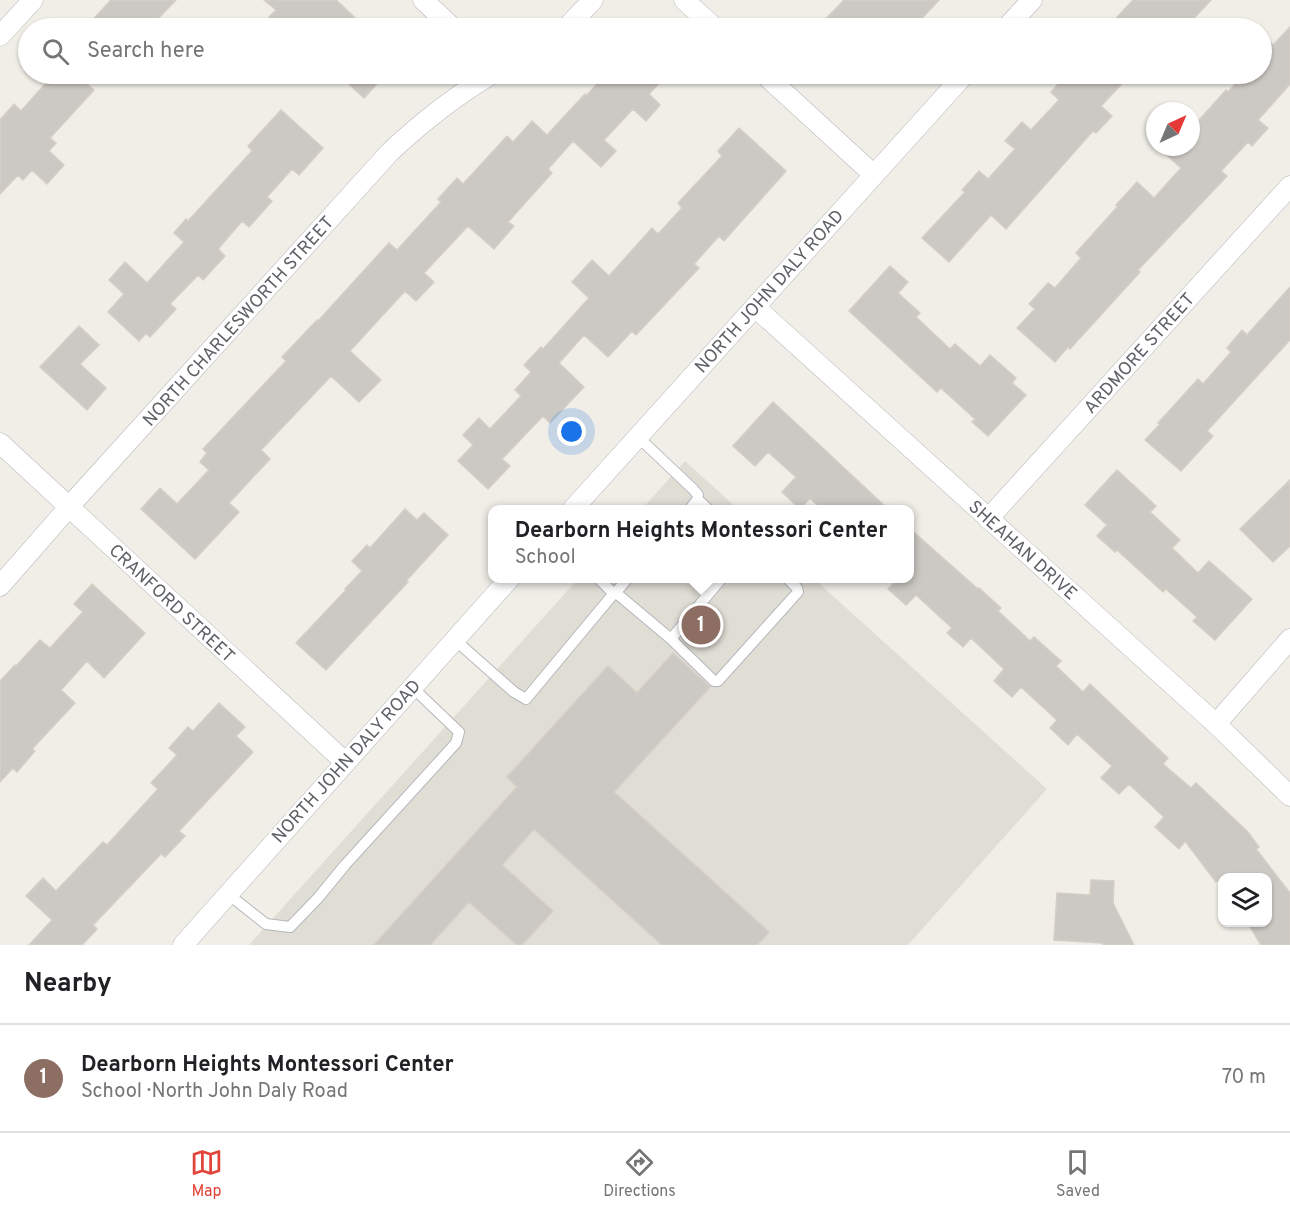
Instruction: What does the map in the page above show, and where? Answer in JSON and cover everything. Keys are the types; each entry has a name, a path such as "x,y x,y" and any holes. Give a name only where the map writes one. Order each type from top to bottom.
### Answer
{"street":[{"path":"0,36 33,0"},
{"path":"423,0 442,18"},
{"path":"576,18 593,0"},
{"path":"684,0 704,18"},
{"path":"1015,18 1032,0"},
{"name":"NORTH CHARLESWORTH STREET","path":"0,586 390,152 442,106 476,84"},
{"path":"775,84 874,175"},
{"name":"NORTH JOHN DALY ROAD","path":"577,505 956,84"},
{"name":"ARDMORE STREET","path":"988,519 1290,186"},
{"name":"SHEAHAN DRIVE","path":"755,307 1216,723 1290,796"},
{"name":"CRANFORD STREET","path":"0,443 345,762"},
{"name":"NORTH JOHN DALY ROAD","path":"183,945 506,583"},
{"path":"1216,723 1290,639"}],"lane":[{"path":"638,437 698,495 693,505"},
{"path":"697,499 704,505"},
{"path":"602,583 671,639 714,681 718,681 798,592 791,583"},
{"path":"455,640 514,692 526,699 624,583"},
{"path":"671,639 719,583"},
{"path":"228,894 266,924 290,927 456,743 459,732 412,687"}],"shaded area":[{"path":"685,461 734,505 645,505"},
{"path":"574,583 818,583 1047,789 908,945 249,945"}],"building":[{"path":"111,0 176,0 159,18 94,18"},
{"path":"264,0 336,0 355,18 270,18 276,10"},
{"path":"844,0 939,0 922,18 827,18"},
{"path":"1133,0 1211,0 1194,18 1116,18"},
{"path":"1290,27 1290,84 1258,120 1268,128 1252,146 1248,142 1221,171 1227,176 1138,270 1140,272 1070,349 1068,347 1055,362 1017,328 1035,309 1029,304 1048,283 1055,288 1081,258 1076,253 1137,182 1154,198 1181,168 1168,156 1200,156 1200,119 1226,90 1228,92 1235,84 1272,84 1272,44"},
{"path":"45,84 87,84 94,90 50,138 56,143 49,151 64,165 47,184 32,170 23,180 18,175 0,194 0,120 14,104 21,111"},
{"path":"349,84 377,84 364,98"},
{"path":"597,84 658,84 649,94 660,105 646,121 633,109 604,140 616,151 601,167 573,141 548,169 552,173 508,222 514,226 494,249 468,226 424,273 434,282 416,301 405,291 350,351 381,380 359,402 331,376 261,450 270,459 229,503 239,512 195,559 141,509 160,488 177,504 209,470 200,462 207,453 203,449 286,361 282,357 389,243 397,250 441,202 438,199 457,178 463,184 507,136 513,142 532,121 547,135 585,94 586,96"},
{"path":"1058,84 1122,84 1101,106 1112,116 1096,133 1093,131 1006,229 991,215 949,262 922,238 965,192 962,190 979,171 988,179 1015,149 1005,141 1022,122 1031,130 1059,100 1051,92"},
{"path":"281,110 323,148 299,175 292,169 267,197 272,201 249,227 242,221 218,249 225,256 203,280 198,275 170,304 176,309 150,337 146,333 139,341 108,312 124,294 109,280 125,262 147,283 184,242 174,233 186,219 188,221 252,151 248,146"},
{"path":"739,128 786,171 724,241 719,236 694,264 699,268 636,335 632,331 608,357 584,335 559,363 584,387 550,423 543,416 502,459 510,466 488,489 458,461 473,445 463,435 479,418 490,429 521,396 515,390 531,372 524,365 541,347 543,349 589,298 572,282 592,260 609,276 652,228 658,234 682,208 678,203 722,156 718,151"},
{"path":"890,266 908,282 898,293 920,313 916,317 950,349 955,344 980,366 990,355 1016,378 1012,383 1026,395 988,436 972,422 975,419 941,388 937,392 849,311"},
{"path":"1290,287 1290,340 1207,431 1213,436 1181,471 1145,440 1198,379 1203,384 1231,352 1227,348 1242,330 1247,335"},
{"path":"79,326 99,345 80,364 106,388 87,410 40,367"},
{"path":"773,402 884,505 817,505 810,498 804,505 796,505 782,492 796,477 768,452 755,466 733,446"},
{"path":"1117,470 1156,506 1150,512 1180,540 1172,548 1198,573 1209,561 1252,599 1215,640 1193,621 1197,617 1166,589 1163,592 1117,550 1115,552 1097,536 1107,525 1085,505"},
{"path":"1290,480 1290,546 1273,562 1240,529"},
{"path":"405,509 417,520 424,513 448,535 406,581 408,582 326,670 296,643 362,571 352,561 367,545 370,548"},
{"path":"914,532 1001,608 998,611 1030,641 1034,637 1061,661 1056,666 1083,692 1090,684 1168,758 1163,764 1191,788 1196,783 1248,832 1259,847 1256,849 1290,893 1290,945 1261,945 1250,927 1272,927 1272,873 1218,873 1216,882 1185,841 1179,849 1155,827 1164,817 1129,784 1119,794 1101,778 1112,766 1077,734 1068,745 1050,728 1057,720 1021,687 1012,697 994,681 1004,669 971,638 963,647 947,633 952,628 916,595 906,605 888,589 894,583 914,583"},
{"path":"92,584 145,633 104,678 87,661 61,690 75,703 32,749 35,751 17,772 13,768 0,782 0,681 40,640 50,648 83,612 74,604"},
{"path":"673,653 710,687 614,792 769,932 757,945 662,945 534,829 502,865 553,911 522,945 517,945 469,902 430,945 374,945 517,787 507,777 608,666 637,693"},
{"path":"219,703 245,727 236,736 253,752 179,831 185,836 165,857 161,854 93,925 97,929 82,945 29,945 52,920 26,896 43,878 56,891 103,842 107,845 158,789 151,783 177,755 169,748 188,727 193,731"},
{"path":"1091,880 1114,881 1113,903 1134,945 1104,945 1054,940 1057,893 1090,895"}],"place":[{"name":"Dearborn Heights Montessori Center","path":"701,625"}]}
